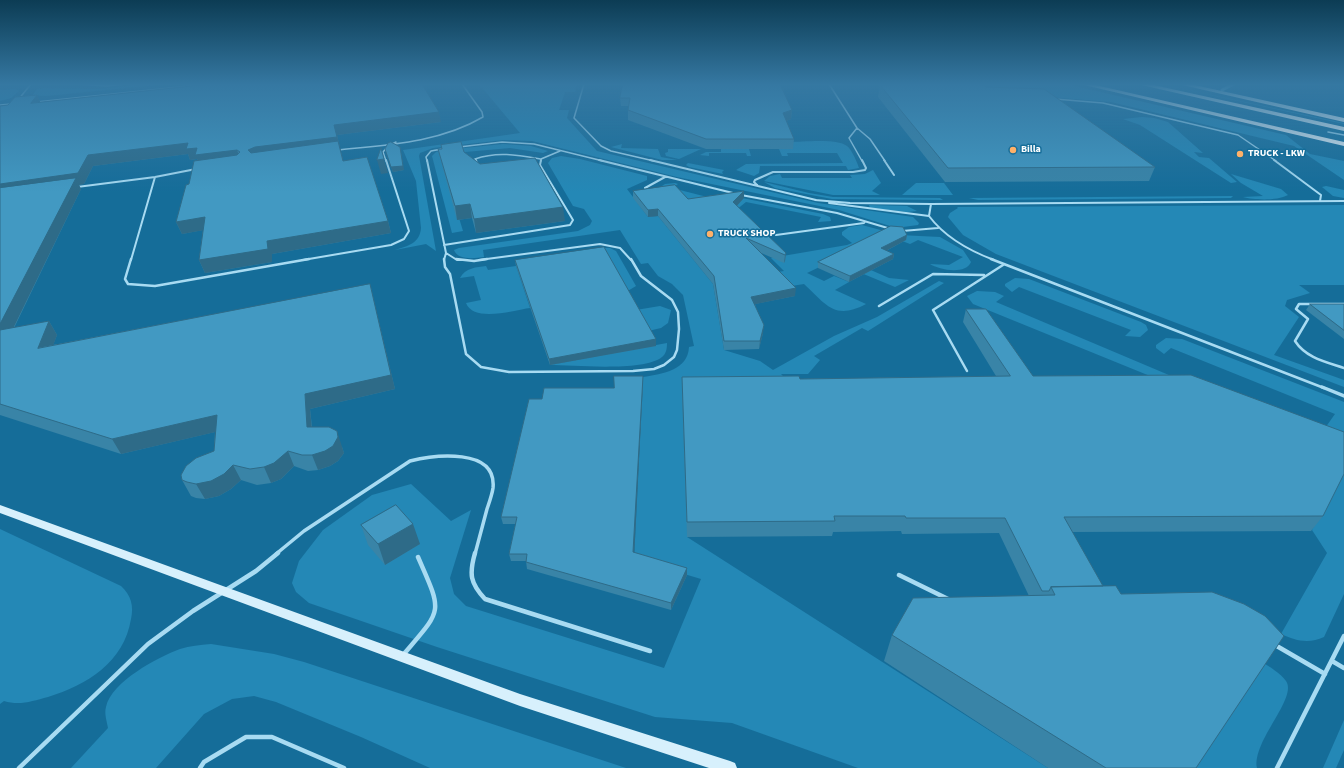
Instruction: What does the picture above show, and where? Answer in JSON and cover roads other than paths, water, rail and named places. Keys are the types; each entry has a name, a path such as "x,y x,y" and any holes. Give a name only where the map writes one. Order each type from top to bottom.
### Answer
{"highway":[{"path":"1239,120 1344,144"},
{"path":"1274,120 1344,135"},
{"path":"1301,120 1343,129"}],"main road":[{"path":"0,510 520,700 730,768"}],"lane":[{"path":"333,151 437,137 479,120"},
{"path":"576,120 601,146 611,151 815,200 851,207 929,216"},
{"path":"852,120 857,128 870,139 894,175"},
{"path":"1174,120 1238,135 1247,140 1322,195 1320,201"},
{"path":"760,187 754,182 755,180 769,173 853,172 865,170 866,168 849,138 857,128"},
{"path":"155,177 125,279 128,284 155,286 391,245 401,241 407,237 409,231 383,152 388,146 396,142"},
{"path":"458,147 519,142 741,194 837,213 902,231 938,228"},
{"path":"444,149 431,151 426,157 446,253 442,261 444,268 450,274 466,354 472,363 488,369 510,371 637,371 664,365 675,356 679,322 676,305 669,295 643,279 623,248 618,245 600,244 474,261 457,260 446,253"},
{"path":"479,170 475,159 480,157 510,153 540,159 561,151"},
{"path":"444,245 560,228 570,225 574,220 540,165 540,159"},
{"path":"70,188 155,177 198,169"},
{"path":"645,188 665,177"},
{"path":"815,200 931,204 1344,201"},
{"path":"931,204 929,216 938,228 980,255 1344,396"},
{"path":"776,235 858,222 870,223"},
{"path":"967,372 933,310 985,275 1003,265"},
{"path":"879,306 933,274 985,275"},
{"path":"1344,304 1299,304 1296,309 1308,320 1295,341 1297,346 1305,352 1344,368"},
{"path":"19,768 148,644 256,571 304,531 395,469 410,461 423,457 451,455 468,458 483,465 491,475 493,488 473,562 471,577 476,589 485,599 650,651"},
{"path":"402,656 428,624 436,611 435,598 418,557"},
{"path":"899,575 953,601"},
{"path":"1277,768 1344,636"},
{"path":"1267,641 1325,674"},
{"path":"1332,661 1344,668"},
{"path":"200,768 204,762 246,737 272,737 344,768"}],"place":[{"name":"Billa","path":"1013,150"},
{"name":"TRUCK - LKW","path":"1240,154"},
{"name":"TRUCK SHOP","path":"710,234"}]}
